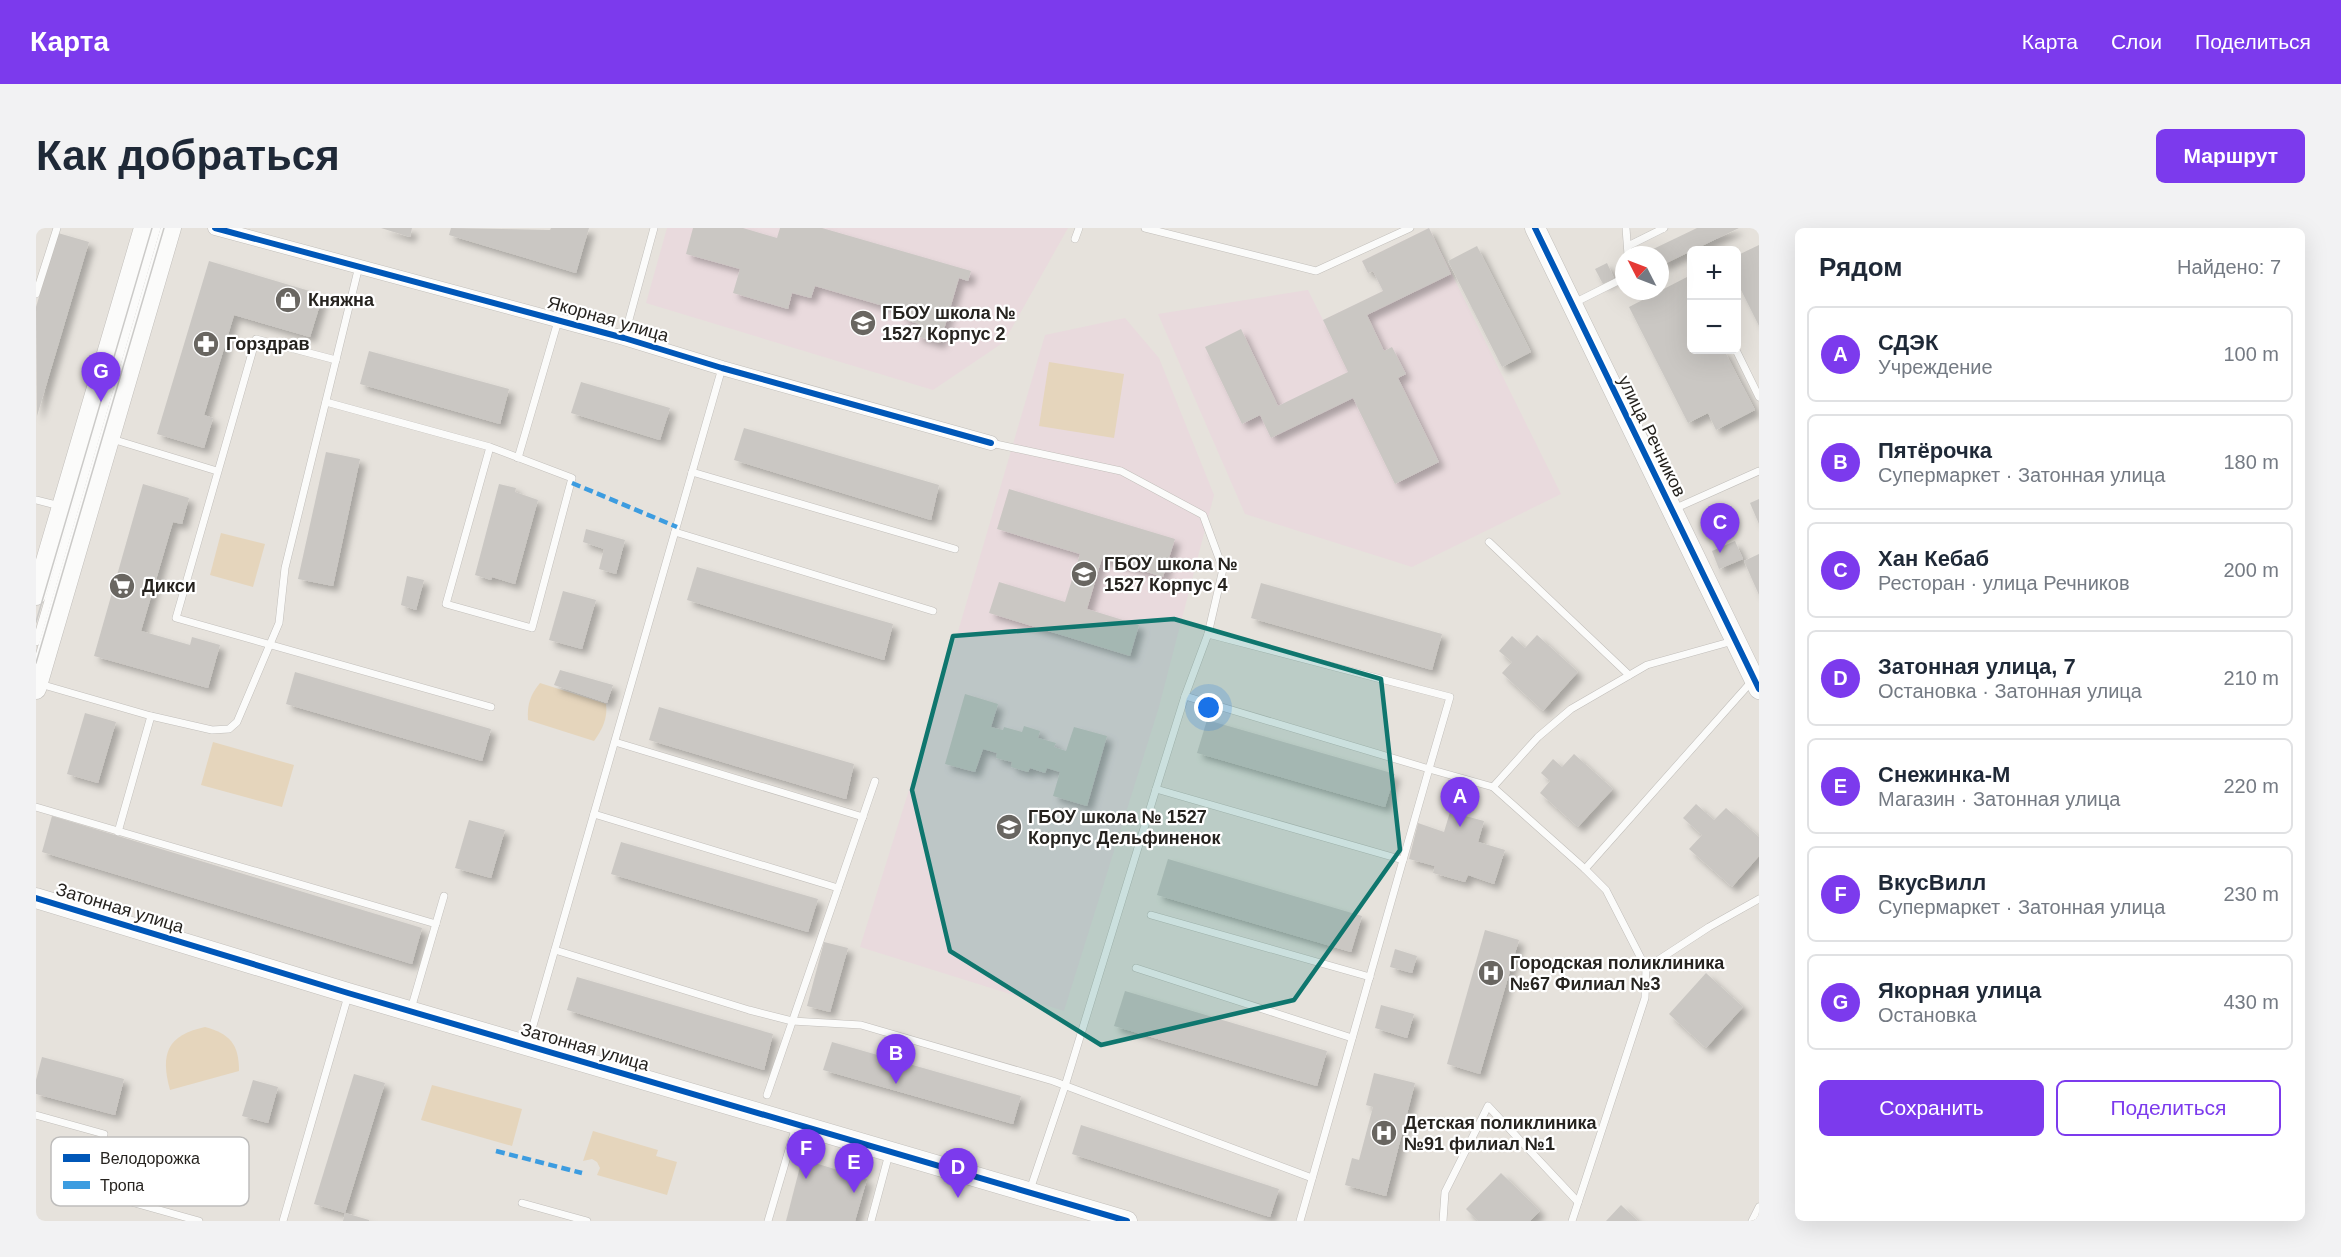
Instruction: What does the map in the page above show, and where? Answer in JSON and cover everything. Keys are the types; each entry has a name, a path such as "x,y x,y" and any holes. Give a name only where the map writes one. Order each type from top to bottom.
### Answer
{"street":[{"path":"37,686 75,510 144,228"},
{"path":"36,595 110,438 171,228"},
{"name":"Якорная улица","path":"215,228 624,338 722,368 991,443"},
{"name":"улица Речников","path":"1535,228 1756,684"},
{"name":"Затонная улица","path":"36,898 411,1012 1127,1221"}],"lane":[{"path":"36,294 57,228"},
{"path":"36,642 157,228"},
{"path":"624,338 654,228"},
{"path":"1075,239 1079,228"},
{"path":"1145,228 1316,271 1410,228"},
{"path":"1626,228 1628,246 1664,228"},
{"path":"37,686 212,730 228,729 237,722 279,623 285,568 359,266"},
{"path":"1572,304 1615,282"},
{"path":"518,458 558,321"},
{"path":"336,360 256,339 176,618 491,707"},
{"path":"1738,354 1759,397"},
{"path":"527,1046 722,368"},
{"path":"326,402 490,447 572,478 532,628 446,604 490,447"},
{"path":"110,438 217,471"},
{"path":"991,443 1121,471 1203,515 1223,569 1208,634 1185,696 1065,1086 1029,1192"},
{"path":"1672,511 1759,471"},
{"path":"693,472 955,549"},
{"path":"36,500 75,510"},
{"path":"675,532 933,611"},
{"path":"1489,542 1629,675"},
{"path":"1208,634 1450,697 1300,1221"},
{"path":"1493,787 1538,736 1571,709 1647,665 1735,641"},
{"path":"1585,869 1756,684"},
{"path":"1185,696 1493,787 1606,890 1646,968 1645,998 1572,1221"},
{"path":"118,832 151,716"},
{"path":"615,741 863,817"},
{"path":"767,1095 875,781"},
{"path":"1156,789 1403,860"},
{"path":"36,807 436,924"},
{"path":"594,814 838,888"},
{"path":"411,1012 444,896"},
{"path":"1646,968 1709,927 1759,899"},
{"path":"1151,915 1370,977"},
{"path":"555,950 749,1010 792,1021 861,1025 1065,1086 1312,1178"},
{"path":"1136,968 1352,1038"},
{"path":"283,1221 348,993"},
{"path":"1443,1221 1445,1192 1488,1106 1578,1202"},
{"path":"36,1115 104,1134 103,1137"},
{"path":"768,1221 797,1125"},
{"path":"871,1221 890,1152"},
{"path":"522,1203 587,1221"},
{"path":"146,1206 200,1221"},
{"path":"1752,1221 1759,1207"}],"highlighted area":[{"path":"1174,619 1381,679 1400,850 1294,1000 1101,1045 950,951 912,790 953,636"}],"shaded area":[{"name":"ГБОУ школа № 1527 Корпус 2","path":"667,228 1068,228 1004,342 933,390 646,303"},
{"path":"1429,228 1561,494 1412,567 1245,514 1158,314 1308,290 1323,320 1383,291 1373,271 1368,273 1362,261"},
{"path":"1125,318 1159,358 1214,495 1159,707 1064,1011 860,947 952,652 1045,335"},
{"path":"1049,362 1124,374 1114,438 1039,426"},
{"path":"221,533 265,544 253,587 210,575"},
{"path":"540,683 606,704 604,724 594,741 528,720 530,700"},
{"path":"213,742 294,765 282,807 201,785"},
{"path":"205,1027 221,1033 231,1041 237,1054 239,1071 170,1090 166,1066 169,1048 182,1035"},
{"path":"432,1085 522,1109 512,1146 421,1120"},
{"path":"593,1131 658,1150 656,1156 677,1162 667,1195 597,1175 600,1168 597,1162 592,1159 583,1161"}],"building":[{"path":"381,228 412,228 410,237"},
{"path":"451,228 550,230 551,228 589,228 576,273 449,235"},
{"path":"693,228 743,228 777,238 780,228 822,228 971,271 968,281 959,278 940,343 916,336 919,324 902,319 904,312 815,286 811,298 792,293 788,309 733,293 740,269 686,254"},
{"path":"1429,228 1451,274 1367,315 1384,351 1392,347 1406,374 1398,378 1439,462 1395,484 1353,398 1271,438 1260,415 1242,424 1205,347 1241,329 1278,406 1348,372 1323,320 1383,291 1373,271 1368,273 1362,261"},
{"path":"1697,228 1739,228 1702,246 1687,246 1687,253 1669,262 1669,246 1660,246"},
{"path":"58,233 89,242 37,416 36,307"},
{"path":"1759,245 1759,326 1741,290 1741,254"},
{"path":"1477,246 1531,352 1502,367 1448,261"},
{"path":"209,261 323,295 310,337 234,315 204,415 213,418 204,448 157,434"},
{"path":"1607,263 1614,278 1603,284 1595,269"},
{"path":"1687,277 1687,354 1726,354 1755,410 1716,430 1708,413 1688,423 1629,307 1643,300 1669,300 1669,286"},
{"path":"369,351 509,389 500,424 360,384"},
{"path":"581,382 670,408 660,440 571,413"},
{"path":"744,428 939,485 931,520 734,460"},
{"path":"326,452 360,459 333,586 298,579"},
{"path":"143,484 189,498 182,524 173,522 141,631 190,645 192,637 220,645 208,688 94,656"},
{"path":"499,484 516,488 515,492 538,500 515,584 475,575"},
{"path":"1009,489 1175,539 1163,577 1102,558 1087,609 1139,625 1130,656 989,613 999,582 1065,602 1080,554 997,529"},
{"path":"1759,499 1759,524 1750,503"},
{"path":"586,529 625,540 616,574 599,569 604,549 583,542"},
{"path":"1735,541 1743,559 1719,569 1712,551"},
{"path":"1759,554 1759,595 1744,561"},
{"path":"697,567 893,624 884,660 687,600"},
{"path":"407,576 424,580 416,610 401,605"},
{"path":"1261,583 1442,634 1432,670 1251,618"},
{"path":"563,591 596,600 582,649 549,640"},
{"path":"1537,635 1578,672 1543,711 1502,673 1512,662 1499,651 1512,636 1525,648"},
{"path":"560,670 613,685 607,703 554,685"},
{"path":"295,672 491,729 482,761 286,704"},
{"path":"965,694 998,704 991,727 1003,730 1004,727 1022,732 1024,726 1040,731 1038,738 1056,743 1054,747 1066,751 1074,727 1107,736 1087,806 1053,796 1060,772 1047,768 1045,773 1030,768 1028,772 1011,767 1012,762 996,758 997,753 983,749 975,772 945,764"},
{"path":"659,707 854,764 846,799 649,740"},
{"path":"85,713 116,722 98,783 67,774"},
{"path":"1207,720 1395,774 1385,807 1197,753"},
{"path":"1574,754 1613,789 1578,827 1540,793 1550,781 1541,773 1553,759 1562,767"},
{"path":"1696,804 1714,820 1726,808 1759,837 1759,856 1732,887 1689,849 1702,835 1683,818"},
{"path":"1450,812 1484,821 1478,842 1505,850 1494,884 1468,875 1465,882 1433,873 1435,866 1409,859 1418,823 1444,832"},
{"path":"52,816 422,928 412,964 42,852"},
{"path":"469,820 505,830 491,878 455,868"},
{"path":"621,842 818,899 808,932 611,874"},
{"path":"1168,859 1362,916 1351,952 1157,895"},
{"name":"Городская поликлиника №67 Филиал №3","path":"1485,930 1519,940 1480,1074 1447,1064"},
{"path":"824,942 848,948 830,1012 807,1006"},
{"path":"1395,949 1417,956 1412,973 1390,967"},
{"path":"1706,973 1743,1007 1706,1048 1669,1014"},
{"path":"577,977 773,1034 764,1070 567,1010"},
{"path":"1125,991 1327,1051 1317,1086 1114,1026"},
{"path":"1381,1005 1414,1014 1407,1038 1375,1028"},
{"path":"832,1042 1021,1096 1013,1124 823,1070"},
{"path":"42,1057 124,1079 115,1115 36,1094 36,1080"},
{"name":"Детская поликлиника №91 филиал №1","path":"1374,1073 1415,1083 1386,1196 1345,1185 1352,1158 1359,1160 1373,1107 1366,1105"},
{"path":"354,1074 385,1083 345,1213 314,1204"},
{"path":"253,1080 278,1087 268,1123 242,1116"},
{"path":"1081,1125 1279,1189 1270,1217 1072,1154"},
{"path":"802,1159 867,1179 855,1221 786,1221"},
{"path":"1501,1173 1540,1211 1530,1221 1478,1221 1466,1209"},
{"path":"1621,1205 1638,1221 1606,1221"},
{"path":"345,1213 369,1220 369,1221 343,1221"}],"tram line":[{"path":"36,622 152,228"},
{"path":"36,663 164,228"}],"marked path":[{"path":"572,483 677,527"},
{"path":"496,1151 582,1173"}],"cycle path":[{"path":"215,228 624,338 722,368 991,443"},
{"path":"1535,228 1759,689"},
{"path":"36,898 348,993 1127,1221"}],"place":[{"name":"Княжна","path":"288,300"},
{"name":"ГБОУ школа № 1527 Корпус 2","path":"863,323"},
{"name":"Горздрав","path":"206,344"},
{"name":"Якорная улица","path":"101,402"},
{"name":"Хан Кебаб","path":"1720,553"},
{"name":"ГБОУ школа № 1527 Корпус 4","path":"1084,574"},
{"name":"Дикси","path":"122,586"},
{"name":"ГБОУ школа № 1527 Корпус Дельфиненок","path":"1009,827"},
{"name":"СДЭК","path":"1460,827"},
{"name":"Городская поликлиника №67 Филиал №3","path":"1491,973"},
{"name":"Пятёрочка","path":"896,1084"},
{"name":"Детская поликлиника №91 филиал №1","path":"1384,1133"},
{"name":"ВкусВилл","path":"806,1179"},
{"name":"Снежинка-М","path":"854,1193"},
{"name":"Затонная улица, 7","path":"958,1198"}]}
